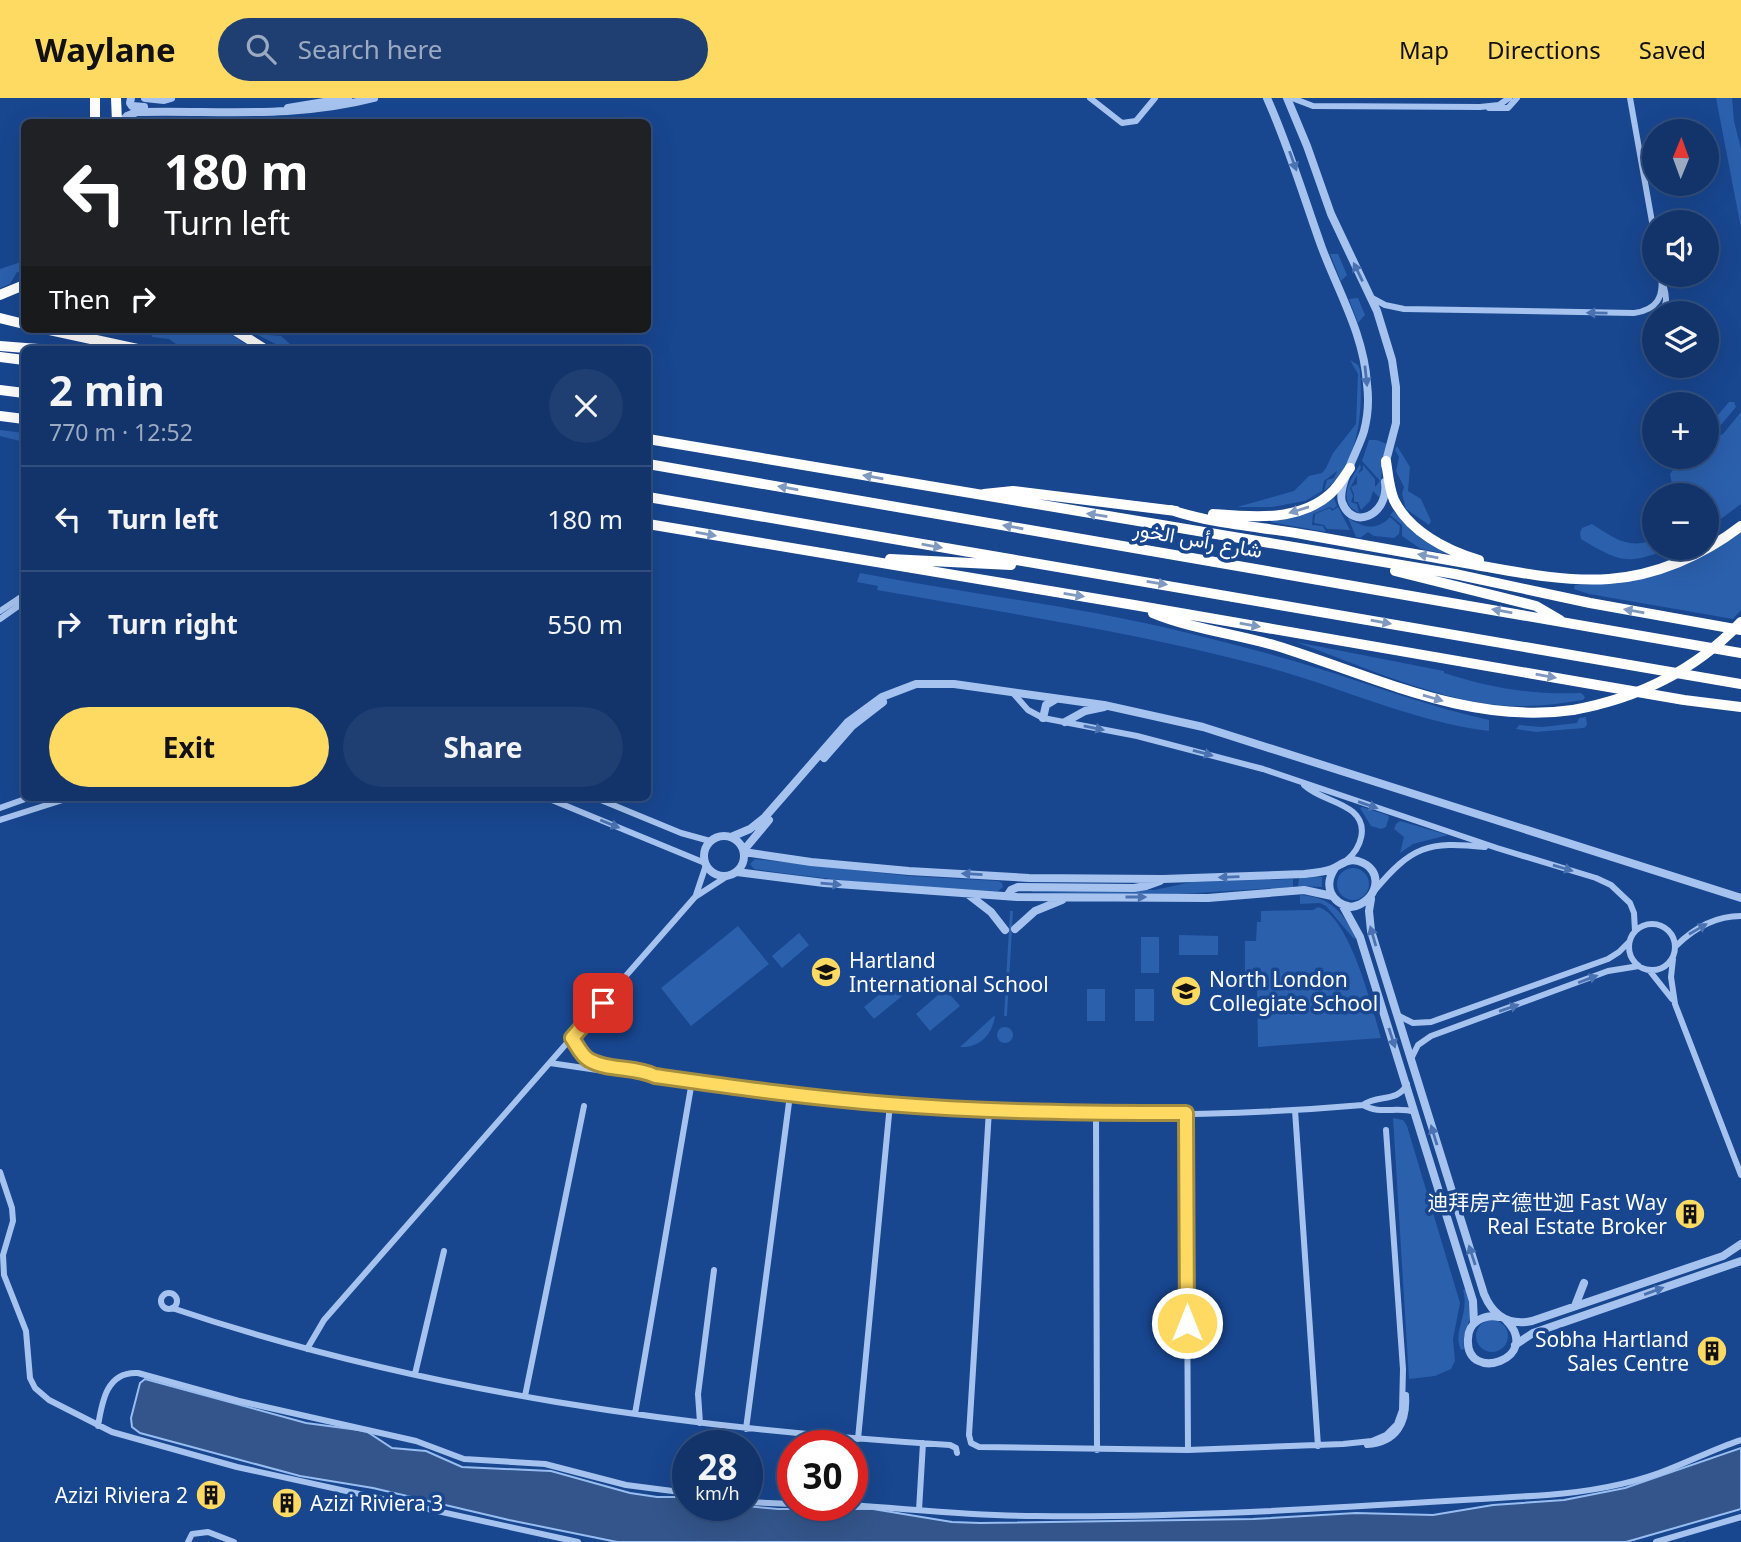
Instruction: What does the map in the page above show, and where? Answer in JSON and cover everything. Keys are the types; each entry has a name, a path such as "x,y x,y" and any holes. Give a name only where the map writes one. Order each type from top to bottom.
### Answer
{"highway":[{"path":"94,98 95,119"},
{"path":"116,98 119,119"},
{"path":"0,295 21,286"},
{"path":"0,318 21,323"},
{"path":"63,333 123,346"},
{"path":"239,333 260,346"},
{"path":"0,346 21,348"},
{"path":"0,357 21,360"},
{"path":"0,390 21,393"},
{"path":"0,416 21,419"},
{"path":"651,440 1455,574 1590,603 1741,629"},
{"path":"1386,461 1394,500 1409,521 1425,534 1468,556 1543,575"},
{"name":"شارع رأس الخور","path":"651,465 1741,653"},
{"path":"978,495 1007,491 1247,516 1291,513 1325,498 1350,468"},
{"path":"651,498 1741,684"},
{"path":"1171,510 1203,519 1543,575 1588,579 1610,579 1649,572 1699,552 1741,526"},
{"path":"651,525 1684,700 1741,707"},
{"path":"1308,550 1536,606 1562,622"},
{"path":"835,556 1063,568"},
{"path":"1134,605 1161,617 1260,641 1459,705 1525,713 1573,710 1622,699 1668,679 1710,652 1741,622"},
{"path":"1684,700 1741,713"}],"street":[{"path":"131,98 132,106 160,108 167,112"},
{"path":"145,98 171,98"},
{"path":"271,113 348,98"},
{"path":"1090,98 1108,115 1122,123 1136,121 1156,98"},
{"path":"1267,98 1363,353 1368,408 1365,429 1341,492 1343,504 1348,511 1355,515 1369,516 1377,512 1385,499 1386,461 1396,423 1396,387 1388,344 1371,297 1331,214 1289,98"},
{"path":"1289,98 1314,106 1480,107 1499,105 1509,98"},
{"path":"1480,107 1503,110 1512,106 1517,98"},
{"path":"1630,98 1650,210"},
{"path":"124,119 134,113 271,113 322,109 369,99"},
{"path":"1634,313 1647,311 1657,304 1661,287"},
{"path":"1371,297 1398,309 1642,313"},
{"path":"0,611 21,597"},
{"path":"0,619 21,604"},
{"path":"731,837 750,829 765,817 853,716 894,691 912,685 954,684 1112,706 1203,727 1741,898"},
{"path":"744,851 852,726 886,700 920,685"},
{"path":"1013,693 1028,710 1043,718 1137,736 1263,769 1497,848 1596,878 1611,885 1632,908 1636,919 1635,930 1629,942 1608,959 1431,1022 1413,1023 1397,1015"},
{"path":"1043,718 1046,705 1056,699"},
{"path":"1065,722 1085,711 1112,706"},
{"path":"744,851 811,862 1018,877 1163,879 1304,874 1335,868 1356,851 1362,838 1360,824 1357,817 1345,807 1314,793 1303,783"},
{"path":"0,808 21,801"},
{"path":"0,820 60,801"},
{"path":"554,801 706,864 716,874 1007,897 1208,898 1304,890 1332,896 1343,905 1360,937 1473,1301 1474,1323"},
{"path":"603,801 681,833 710,841"},
{"path":"307,1349 324,1320 695,897 743,865 744,851 738,841 720,836 710,841 705,851 706,864 695,897"},
{"path":"1343,905 1359,906 1401,862 1427,848 1457,844 1497,848"},
{"path":"1345,861 1358,861 1369,867 1375,878 1369,911 1370,925 1484,1294 1490,1306 1515,1331 1515,1345"},
{"path":"1332,896 1328,881 1335,868"},
{"path":"1007,897 1008,876"},
{"path":"1017,897 1018,877"},
{"path":"1007,897 1011,890 1018,887 1134,888 1163,879"},
{"path":"966,894 985,907 1005,930"},
{"path":"1016,929 1035,911 1068,897"},
{"path":"1676,946 1708,923 1741,916"},
{"path":"1635,930 1644,925 1658,924 1671,932 1676,946 1671,977 1675,1004 1741,1175"},
{"path":"1629,942 1632,958 1639,966 1648,970 1675,1004"},
{"path":"1648,970 1660,969 1673,959"},
{"path":"1411,1059 1418,1045 1431,1036 1608,971 1639,966"},
{"path":"572,1038 589,1060 655,1076 790,1095 989,1110 1096,1114 1295,1110 1363,1105 1373,1100 1396,1096 1407,1084"},
{"path":"550,1063 655,1076"},
{"path":"635,1414 692,1081"},
{"path":"746,1429 790,1095"},
{"path":"859,1430 890,1104"},
{"path":"1363,1105 1372,1110 1404,1109 1415,1112"},
{"path":"525,1396 584,1106"},
{"path":"989,1110 969,1439 979,1447 1188,1450 1318,1446 1372,1441 1392,1430 1402,1409 1403,1369 1387,1130"},
{"path":"1295,1110 1318,1446"},
{"path":"1186,1113 1188,1450"},
{"path":"1096,1114 1097,1450"},
{"path":"0,1172 12,1208 13,1221 3,1268 26,1331 30,1378 35,1388 44,1396 98,1426 128,1437 275,1477 578,1542"},
{"path":"1741,1244 1723,1256 1527,1322 1485,1316 1469,1330 1468,1346 1473,1355 1484,1363 1492,1364 1507,1359 1515,1345 1533,1333 1741,1261"},
{"path":"415,1374 444,1251"},
{"path":"700,1423 698,1394 715,1270"},
{"path":"1575,1306 1584,1283"},
{"path":"172,1308 307,1349 415,1374 635,1414 777,1432"},
{"path":"98,1426 110,1383 123,1374 138,1373 218,1396 410,1439 464,1459 545,1464 626,1485 672,1491"},
{"path":"868,1440 952,1445 957,1453"},
{"path":"868,1506 1036,1516 1171,1515 1547,1495 1587,1491 1644,1478 1741,1440"},
{"path":"919,1510 923,1444"},
{"path":"1656,1542 1741,1517"},
{"path":"188,1542 192,1534 204,1531 234,1542"}],"shaded area":[{"path":"1716,98 1732,98 1741,149 1741,228"},
{"path":"1330,254 1338,254 1347,275 1341,281"},
{"path":"21,262 21,272 17,272 10,284 0,288 0,269"},
{"path":"1358,298 1365,315 1358,323 1349,299"},
{"path":"151,333 229,333 249,346 176,344 169,339 152,337"},
{"path":"256,334 281,336 295,346 279,346"},
{"path":"1350,360 1358,365 1360,370 1358,427 1347,463 1337,478 1324,491 1327,480 1334,478 1337,471 1324,481 1322,491 1305,501 1272,507 1237,507 1294,491 1309,476 1322,473 1333,453 1356,424 1358,374"},
{"path":"1729,402 1734,402 1736,407 1719,427 1719,414"},
{"path":"1741,412 1741,504 1719,520 1719,483 1672,483 1670,474 1674,469 1719,469 1719,436"},
{"path":"0,430 21,433 21,441 0,436"},
{"path":"1369,440 1387,444 1380,498 1373,491 1370,501 1361,510 1358,502 1354,502 1351,487 1357,484 1357,474 1363,470 1363,465 1375,479 1375,487 1380,481 1362,461"},
{"path":"1397,446 1410,467 1408,491 1421,499 1431,521 1429,525 1406,509 1402,494 1404,487 1396,471 1399,457 1395,450"},
{"path":"1360,464 1361,468 1350,488 1353,496 1351,502 1357,504 1359,513 1350,507 1347,490"},
{"path":"1334,498 1337,506 1313,514 1312,525 1323,526 1326,532 1270,522 1307,513"},
{"path":"1338,507 1350,530 1327,529 1324,525 1314,523 1315,514"},
{"path":"1394,511 1401,519 1454,555 1421,549 1402,536 1402,525 1390,515"},
{"path":"1390,517 1400,526 1399,534 1394,538 1374,536 1368,532 1360,538 1356,537 1348,518 1359,524 1375,526"},
{"path":"1592,524 1622,541 1642,543 1642,557 1625,559 1606,553 1581,539 1582,528"},
{"path":"1741,531 1741,610 1733,619 1589,594 1574,589 1575,585 1619,583 1673,560 1719,560 1719,540"},
{"path":"860,573 1103,615 1217,640 1489,720 1489,731 1430,719 1288,673 1212,653 877,590 878,586 857,582"},
{"path":"1296,642 1444,671 1478,683 1528,692 1581,693 1585,697 1583,700 1539,705 1479,703 1401,681"},
{"path":"1586,717 1587,725 1584,728 1536,732 1516,729 1519,725 1542,727 1577,723 1579,718"},
{"path":"1360,808 1387,815 1389,817 1386,827 1381,829 1371,826"},
{"path":"1400,821 1448,835 1413,844 1400,853 1404,837 1394,829"},
{"path":"755,859 909,876 998,881 1003,887 998,891 967,890 815,877 754,869 750,864"},
{"path":"1353,868 1364,873 1369,884 1364,895 1353,900 1342,895 1337,884 1342,873"},
{"path":"1322,877 1322,887 1298,886 1299,878"},
{"path":"1293,879 1293,887 1162,895 1032,892 1032,889 1154,890 1192,882"},
{"path":"1300,895 1320,899 1335,908 1347,921 1357,939 1353,938 1326,906 1320,903 1300,904"},
{"path":"1318,907 1330,914 1350,944 1381,1038 1258,1047 1257,984 1245,983 1245,941 1256,941 1257,922 1261,922 1261,911 1313,910"},
{"path":"1010,911 1013,911 1007,1016 1004,1016"},
{"path":"738,926 769,964 691,1026 661,988"},
{"path":"799,933 809,945 782,968 772,956"},
{"path":"1179,935 1218,936 1218,955 1179,955"},
{"path":"1141,937 1159,937 1159,973 1141,973"},
{"path":"892,984 902,996 874,1019 864,1007"},
{"path":"945,989 960,1006 930,1031 916,1014"},
{"path":"1087,989 1105,989 1105,1021 1087,1021"},
{"path":"1135,989 1154,989 1154,1021 1135,1021"},
{"path":"995,1015 992,1028 984,1038 974,1045 960,1047"},
{"path":"1002,1027 1008,1027 1013,1035 1011,1041 1002,1043 997,1038 997,1032"},
{"path":"1393,1118 1403,1120 1407,1126 1460,1303 1453,1339 1455,1361 1451,1369 1435,1376 1409,1379"},
{"path":"1466,1289 1471,1313 1464,1349 1461,1350 1458,1336 1465,1298 1463,1290"},
{"path":"1492,1320 1503,1325 1508,1336 1503,1347 1492,1352 1481,1347 1476,1336 1481,1325"},
{"path":"145,1379 306,1423 366,1431 392,1448 426,1451 462,1467 551,1471 630,1493 672,1497 672,1521 763,1521 763,1508 777,1509 777,1521 868,1521 868,1509 952,1522 980,1523 1253,1519 1356,1513 1433,1515 1493,1505 1564,1500 1625,1488 1741,1448 1741,1509 1626,1542 617,1542 373,1488 300,1476 140,1433 132,1427 131,1418 140,1383"}],"place":[{"name":"Hartland International School","path":"826,972"},
{"name":"North London Collegiate School","path":"1186,991"},
{"name":"迪拜房产德世迦 Fast Way Real Estate Broker","path":"1690,1214"},
{"name":"Sobha Hartland Sales Centre","path":"1712,1351"},
{"name":"Azizi Riviera 2","path":"211,1495"},
{"name":"Azizi Riviera 3","path":"287,1503"}],"route":[{"path":"603,1003 572,1038 581,1053 600,1064 643,1071 655,1076 790,1095 890,1104 1111,1114 1186,1113 1187,1323"}]}
